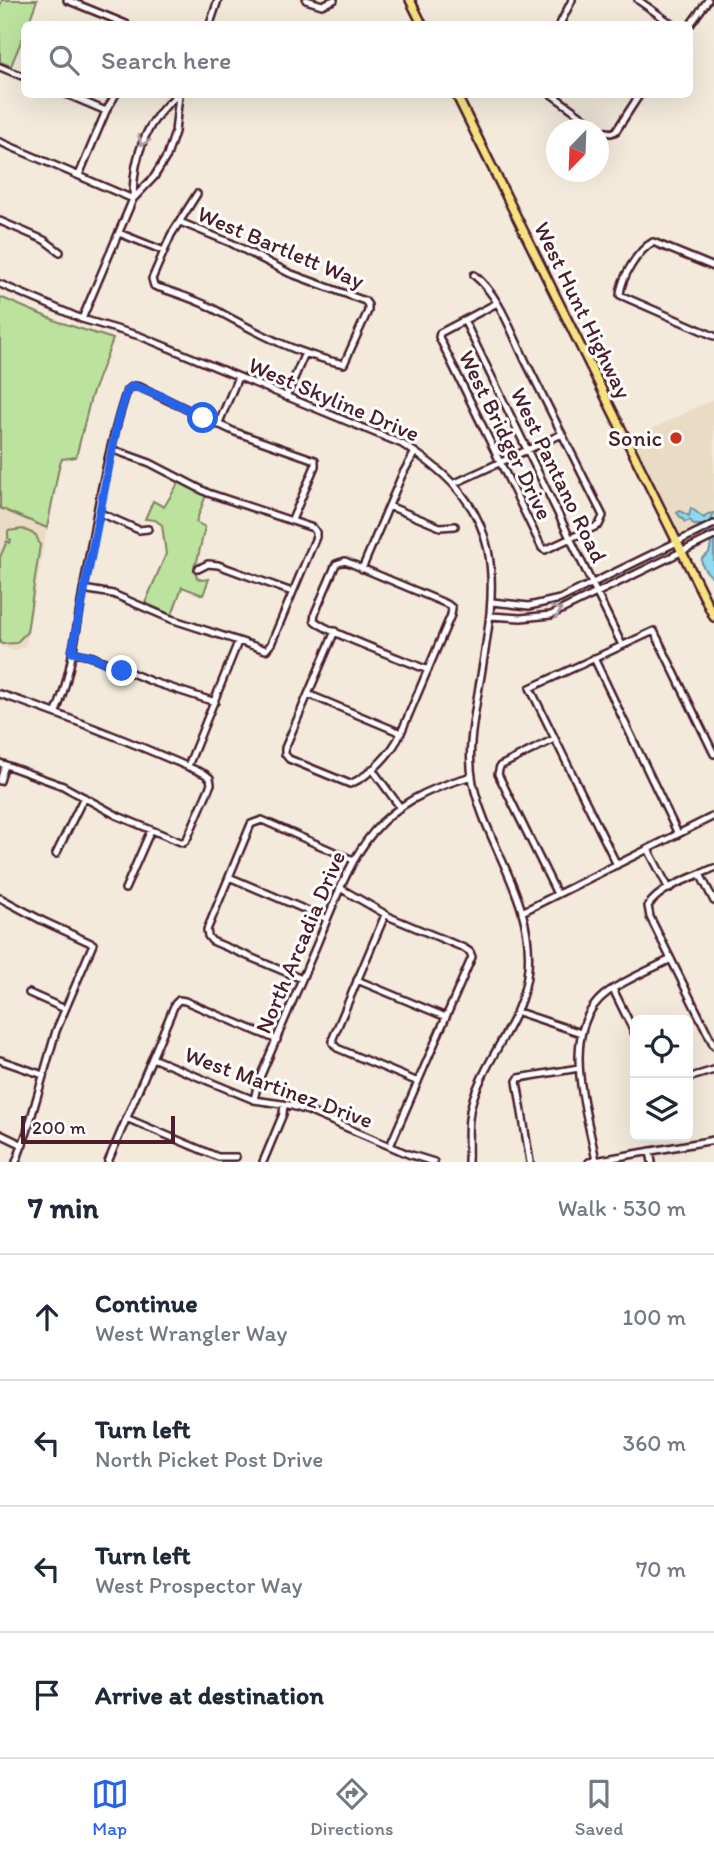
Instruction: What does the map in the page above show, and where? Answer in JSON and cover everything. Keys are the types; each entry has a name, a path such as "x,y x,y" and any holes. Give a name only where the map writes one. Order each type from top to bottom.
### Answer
{"main road":[{"path":"410,0 420,21"},
{"name":"West Hunt Highway","path":"458,98 714,617"}],"street":[{"path":"67,0 119,21"},
{"path":"211,21 218,0"},
{"path":"306,0 322,5 334,0"},
{"path":"562,21 572,0"},
{"path":"638,0 668,21"},
{"path":"693,21 708,0"},
{"path":"0,67 21,76"},
{"path":"75,98 106,111"},
{"path":"79,175 114,98"},
{"path":"82,319 133,199 135,164 142,141 161,111 176,98"},
{"path":"133,199 154,177 170,149 177,121 179,98"},
{"path":"557,98 603,131 611,133 616,131 637,98"},
{"path":"0,142 133,199"},
{"path":"197,194 164,251 152,284 208,306 259,334 304,353 286,397"},
{"path":"0,221 44,240 60,252"},
{"name":"West Bartlett Way","path":"180,222 231,243 289,273 365,301 368,311 344,364 304,353"},
{"path":"119,233 164,251"},
{"path":"714,267 653,242 646,246 620,288 620,295 714,336"},
{"path":"474,275 489,287 603,516 599,525 571,539"},
{"name":"West Skyline Drive","path":"0,285 82,319 128,331 402,444 442,472 466,499 487,544 492,570 492,602 472,728 472,776 480,808 524,911 529,954 526,986 518,1012 473,1098 467,1123 469,1161"},
{"path":"464,320 497,303"},
{"name":"West Bridger Drive","path":"464,320 440,333 439,337 500,463 542,548 545,550 571,539"},
{"name":"West Pantano Road","path":"464,320 622,645"},
{"path":"218,425 238,377"},
{"path":"56,712 66,684 111,449 127,390 140,387 218,425 315,460 315,466 292,520"},
{"path":"453,484 562,434"},
{"path":"83,589 113,594 171,619 266,650 271,644 316,532 313,528 292,520 208,493 150,463 111,449"},
{"path":"362,569 415,452"},
{"path":"389,506 440,527 455,526"},
{"path":"98,512 139,530 148,529"},
{"path":"492,602 514,606 545,603 714,524"},
{"path":"490,616 541,617 562,610 714,536"},
{"path":"335,631 285,748 289,759 349,784 372,769 388,754 401,733 428,670 452,608 340,561 336,564 314,620 319,625 335,631 428,670"},
{"path":"198,569 208,564 218,565 292,592"},
{"path":"617,865 530,688 653,631 714,754"},
{"path":"188,766 238,642"},
{"path":"72,652 93,657 153,682 215,702"},
{"path":"594,658 678,834"},
{"path":"0,694 56,712 188,766 211,778 211,784 183,843 63,786 3,764 0,781"},
{"path":"308,694 401,733"},
{"path":"554,739 500,766 498,774 557,894"},
{"path":"372,769 400,807"},
{"name":"North Arcadia Drive","path":"254,1100 258,1082 340,888 361,846 400,807 439,785 472,776"},
{"path":"56,854 84,797"},
{"path":"524,911 714,816"},
{"path":"302,979 212,941 208,936 207,930 251,824 262,820 353,860"},
{"path":"125,890 151,830"},
{"path":"648,849 669,890"},
{"path":"714,868 651,900 649,905 650,916 714,1046"},
{"path":"700,874 714,901"},
{"path":"229,877 327,919"},
{"path":"340,888 385,915 470,953 471,957 390,1146"},
{"path":"0,898 93,944 65,1009 16,1162"},
{"path":"385,915 333,1043 337,1048 418,1082"},
{"path":"671,959 613,989 593,1007 581,1033 579,1068 592,1161 714,1140"},
{"path":"357,980 446,1017"},
{"path":"613,989 630,1024"},
{"path":"29,993 65,1009"},
{"path":"108,1162 179,1000 276,1040"},
{"path":"518,1012 581,1033"},
{"name":"West Martinez Drive","path":"152,1058 254,1100 284,1104 307,1111 420,1160 434,1162"},
{"path":"0,1060 43,1075"},
{"path":"530,1162 517,1082 519,1078 579,1068"},
{"path":"693,1076 714,1070"},
{"path":"263,1162 283,1114 284,1104"},
{"path":"126,1118 218,1157 236,1157"},
{"path":"0,1134 23,1144"},
{"path":"650,1151 652,1162"},
{"path":"460,1162 469,1161"}],"shaded area":[{"path":"714,399 714,531 680,548 627,441"},
{"path":"0,508 47,528 26,645 14,651 0,646"}],"green space":[{"path":"2,0 37,0 29,21 21,21 21,41 11,66 0,62"},
{"path":"0,297 59,322 113,339 91,397 76,457 62,459 59,467 47,528 0,508"},
{"path":"179,482 206,495 196,522 205,527 194,566 197,578 209,579 203,595 182,587 172,615 145,603 166,554 162,525 155,520 145,519 153,501 164,507"},
{"path":"23,529 36,535 40,545 27,632 16,643 2,644 0,557 7,541 10,543 11,540 8,538 8,531"}],"water":[{"path":"691,508 704,518 714,513 714,579 702,564 702,558 709,553 711,544 701,525 694,525 690,520 685,522 677,513 680,511 689,516"}],"place":[{"name":"Sonic","path":"676,438"}],"route":[{"path":"122,671 93,657 72,652 98,512 127,390 134,386 140,387 203,418"}]}
